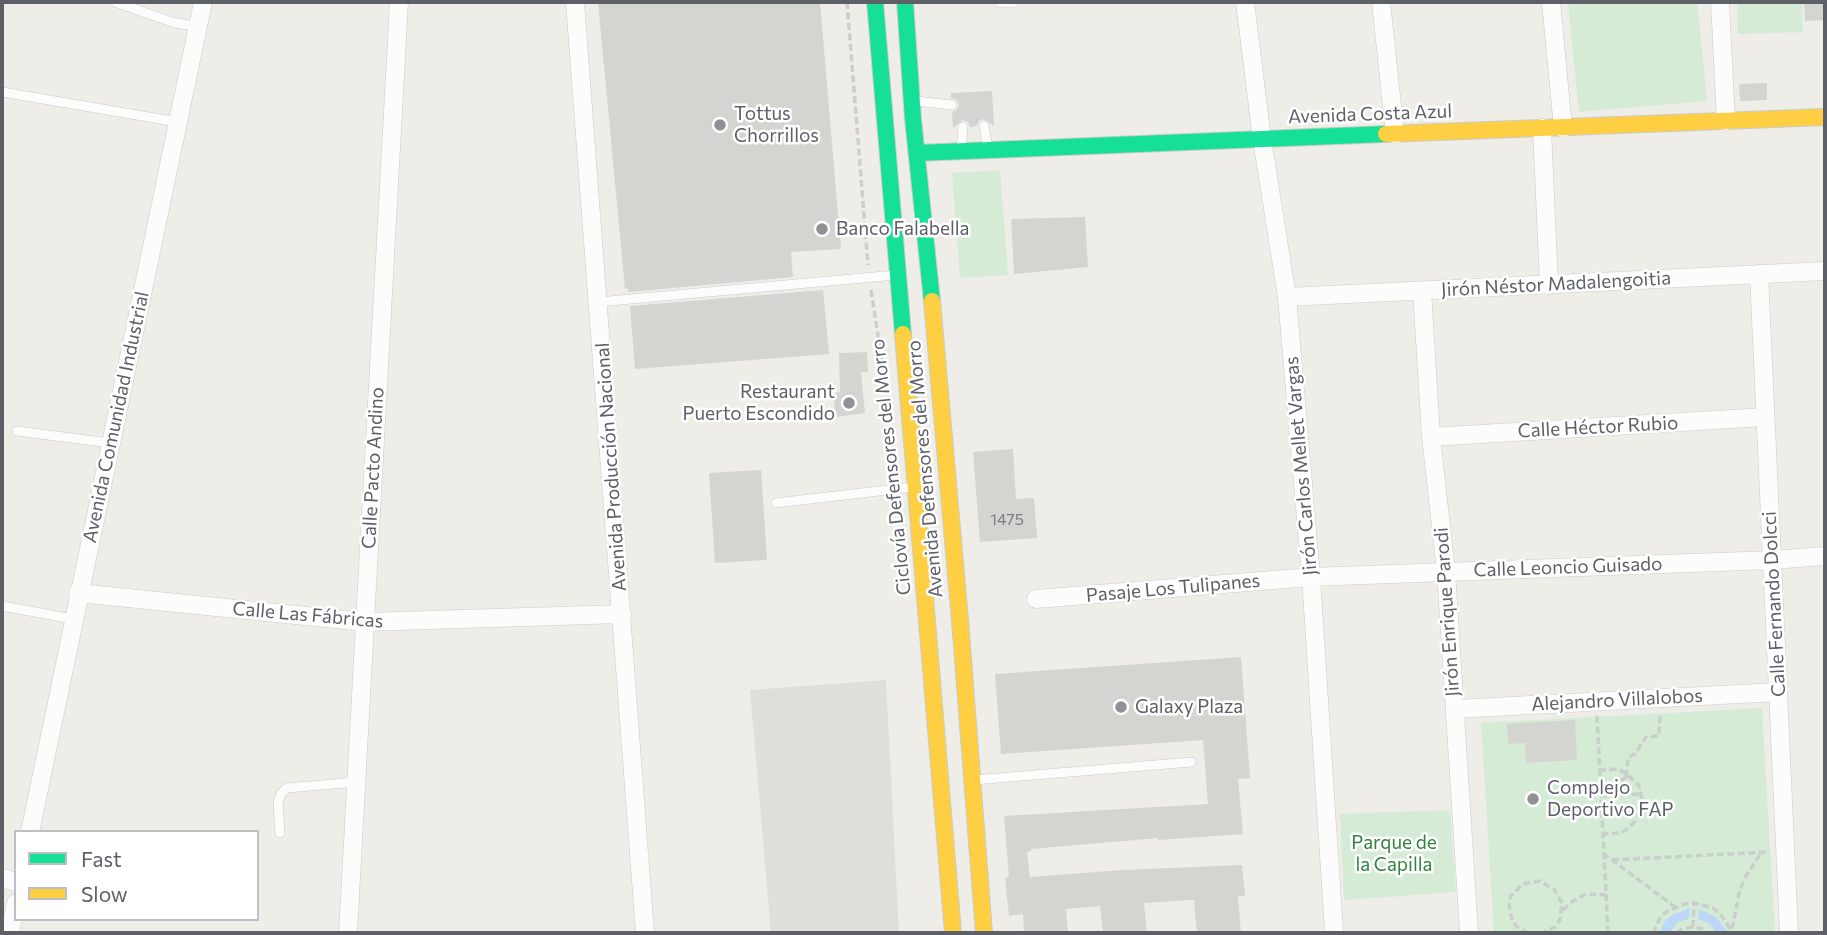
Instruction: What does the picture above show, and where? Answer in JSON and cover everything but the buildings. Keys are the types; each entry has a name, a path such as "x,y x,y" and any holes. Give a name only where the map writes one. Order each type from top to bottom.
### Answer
{"main road":[{"name":"Avenida Defensores del Morro","path":"874,2 953,933"},
{"name":"Avenida Defensores del Morro","path":"905,2 940,384 984,933"},
{"name":"Avenida Costa Azul","path":"917,153 1825,117"},
{"path":"951,907 982,904"}],"street":[{"name":"Avenida Comunidad Industrial","path":"30,830 203,2"},
{"name":"Calle Pacto Andino","path":"348,933 399,2"},
{"name":"Avenida Producción Nacional","path":"575,2 645,933"},
{"name":"Jirón Carlos Mellet Vargas","path":"1245,2 1262,139 1287,297 1311,577 1334,933"},
{"path":"1381,2 1395,134"},
{"path":"1551,2 1563,128"},
{"path":"1720,2 1726,121"},
{"path":"1542,128 1549,285"},
{"name":"Jirón Néstor Madalengoitia","path":"1287,297 1825,271"},
{"name":"Calle Fernando Dolcci","path":"1759,274 1789,933"},
{"name":"Jirón Enrique Parodi","path":"1422,291 1431,437 1446,571 1469,933"},
{"name":"Calle Héctor Rubio","path":"1431,437 1765,417"},
{"name":"Calle Leoncio Guisado","path":"1311,577 1825,556"},
{"name":"Pasaje Los Tulipanes","path":"1036,599 1311,577"},
{"name":"Calle Las Fábricas","path":"78,593 365,622 622,614"},
{"name":"Alejandro Villalobos","path":"1455,709 1778,692"},
{"path":"10,933 14,913"}],"lane":[{"path":"115,2 172,22 198,27"},
{"path":"999,2 1013,3"},
{"path":"2,92 178,122"},
{"path":"912,101 951,105"},
{"path":"984,126 989,150"},
{"path":"961,151 963,127"},
{"path":"598,302 897,275"},
{"path":"17,431 110,443"},
{"path":"776,503 915,486"},
{"path":"2,606 73,619"},
{"path":"972,780 1191,762"},
{"path":"280,834 278,802 287,788 356,782"}],"path":[{"name":"Ciclovía Defensores del Morro","path":"847,2 869,277 883,368"},
{"path":"1642,807 1636,811 1623,812 1612,802 1611,796 1616,783 1626,775 1628,758 1635,754 1646,737 1659,736 1660,707"},
{"path":"1596,710 1608,933"},
{"path":"1599,770 1618,769 1632,778 1642,794 1642,807 1636,822 1621,833 1602,834"},
{"path":"1600,796 1642,794"},
{"path":"1612,860 1777,851"},
{"path":"1732,932 1745,876 1762,852"},
{"path":"1603,853 1675,907"},
{"path":"1525,933 1512,920 1509,904 1516,889 1523,884 1539,881 1554,889 1559,895 1562,912"},
{"path":"1543,933 1555,926 1562,912 1573,901 1586,894 1605,895"},
{"path":"1653,933 1659,920 1675,907 1694,903 1713,908 1728,922 1732,932"},
{"path":"1693,927 1694,903"},
{"path":"1678,933 1682,929 1693,927 1709,933"}],"shaded area":[{"path":"886,680 899,933 771,933 750,690"}],"green space":[{"path":"1568,2 1697,2 1707,101 1579,112"},
{"path":"1737,2 1802,2 1803,32 1738,34"},
{"path":"1000,170 1008,275 960,278 952,173"},
{"path":"1762,708 1775,933 1494,933 1481,723"},
{"name":"Parque de la Capilla","path":"1450,810 1456,892 1344,900 1340,814"}],"water":[{"path":"1690,908 1689,919 1678,922 1669,933 1659,933 1665,921 1672,915"},
{"path":"1699,909 1716,917 1728,933 1716,933 1710,924 1698,919"}],"traffic: fast":[{"path":"875,2 903,334"},
{"path":"905,2 913,119 932,301"},
{"path":"917,153 1386,134"}],"traffic: slow":[{"path":"1386,134 1825,117"},
{"path":"932,301 984,933"},
{"path":"903,334 953,933"}],"place":[{"name":"Tottus Chorrillos","path":"720,125"},
{"name":"Banco Falabella","path":"822,229"},
{"name":"Restaurant Puerto Escondido","path":"849,403"},
{"name":"Galaxy Plaza","path":"1121,707"},
{"name":"Complejo Deportivo FAP","path":"1533,799"}]}
